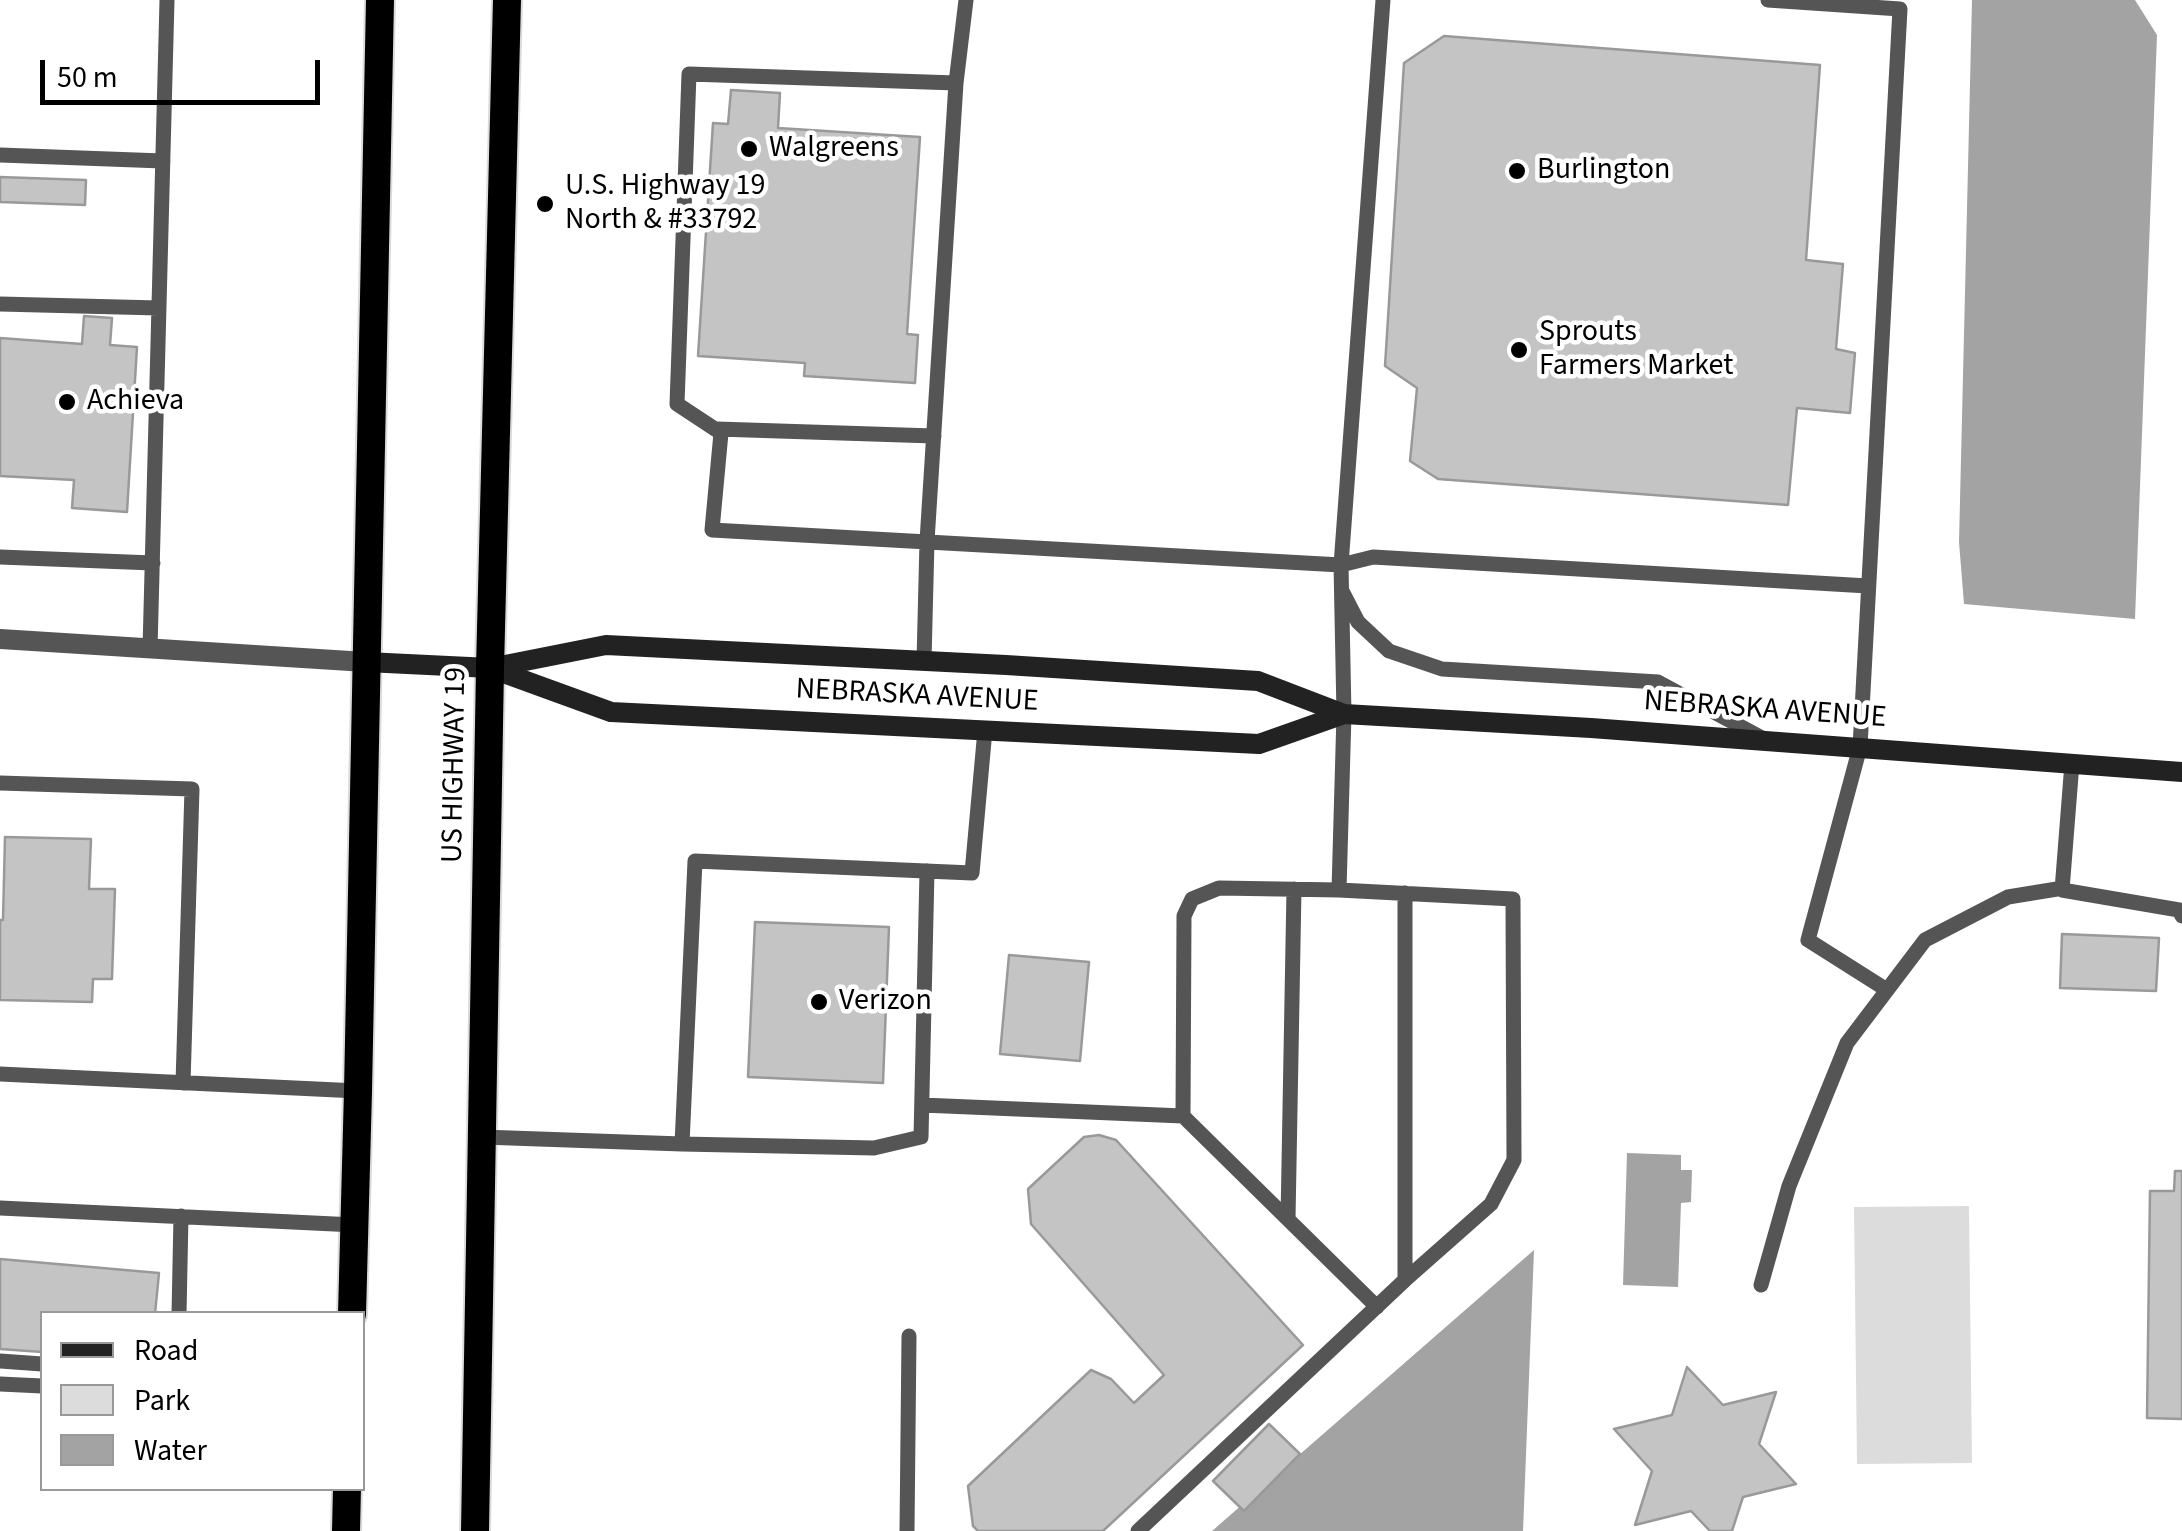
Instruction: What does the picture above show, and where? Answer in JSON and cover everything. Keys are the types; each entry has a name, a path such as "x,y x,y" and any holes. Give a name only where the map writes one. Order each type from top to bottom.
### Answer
{"highway":[{"path":"352,1311 380,0"},
{"name":"US HIGHWAY 19","path":"475,1531 490,668 507,0"},
{"path":"346,1531 347,1491"}],"main road":[{"name":"NEBRASKA AVENUE","path":"366,662 490,668 606,645 924,660 1258,681 1344,714 2182,772"},
{"name":"NEBRASKA AVENUE","path":"490,668 611,712 1259,744 1344,714"}],"street":[{"name":"NEBRASKA AVENUE","path":"0,639 366,662"}],"lane":[{"path":"150,649 167,0"},
{"path":"924,660 927,540 956,83 966,0"},
{"path":"1339,890 1344,714 1340,565 1383,0"},
{"path":"1768,0 1900,9 1860,748 1808,940 1887,990"},
{"path":"956,83 689,74 677,404 721,432 712,530 1340,565 1373,556 1868,586"},
{"path":"0,155 163,160"},
{"path":"0,304 160,308"},
{"path":"716,429 934,436"},
{"path":"0,557 153,563"},
{"path":"1341,589 1358,622 1389,651 1442,668 1658,682 1768,741"},
{"path":"682,1144 695,861 972,873 985,730"},
{"path":"2072,764 2062,890 2179,910 2182,916"},
{"path":"0,783 192,790 182,1083"},
{"path":"482,1136 874,1148 921,1137 928,871"},
{"path":"1138,1531 1491,1204 1514,1160 1513,899 1219,888 1192,899 1184,916 1183,1116"},
{"path":"1761,1285 1789,1186 1847,1043 1924,940 2008,897 2063,888"},
{"path":"1288,1219 1294,889"},
{"path":"1405,893 1405,1280"},
{"path":"0,1074 358,1091"},
{"path":"922,1104 1183,1116 1377,1307"},
{"path":"0,1208 355,1224"},
{"path":"179,1311 181,1216"},
{"path":"907,1531 909,1336"},
{"path":"0,1361 40,1364"},
{"path":"0,1384 40,1386"}],"green space":[{"path":"1969,1206 1972,1463 1857,1464 1854,1207"}],"water":[{"path":"1972,0 2135,0 2157,35 2135,619 1964,604 1959,542"},
{"path":"1627,1153 1681,1155 1681,1170 1692,1170 1691,1202 1681,1203 1678,1287 1623,1285"},
{"path":"1534,1250 1523,1531 1212,1531"}],"building":[{"path":"1444,36 1820,65 1806,260 1843,264 1836,349 1855,353 1850,413 1797,408 1788,505 1438,479 1410,461 1417,388 1385,366 1404,63"},
{"name":"Walgreens","path":"731,90 780,93 778,128 920,137 907,334 918,335 915,383 804,376 805,363 698,356 713,123 728,124"},
{"path":"0,177 86,180 85,205 0,202"},
{"name":"Achieva","path":"84,316 112,318 110,345 137,347 127,512 72,508 74,480 0,476 0,338 82,344"},
{"path":"5,837 91,839 89,889 115,889 112,979 93,979 92,1002 0,1000"},
{"name":"Verizon","path":"755,922 889,927 883,1083 748,1077"},
{"path":"2062,934 2159,938 2156,991 2060,988"},
{"path":"1009,955 1089,962 1080,1061 1000,1054"},
{"path":"1099,1135 1116,1140 1303,1345 1103,1531 978,1531 973,1526 968,1486 1091,1370 1111,1379 1134,1403 1164,1375 1031,1224 1028,1189 1084,1137"},
{"path":"2175,1171 2182,1171 2182,1419 2147,1418 2150,1191 2174,1191"},
{"path":"0,1259 159,1273 155,1311 40,1311 40,1352 0,1349"},
{"path":"1687,1367 1723,1405 1776,1392 1759,1444 1796,1484 1743,1497 1732,1531 1710,1531 1691,1511 1635,1525 1652,1471 1614,1429 1672,1415"},
{"path":"1269,1424 1300,1454 1244,1511 1213,1481"}],"place":[{"name":"Walgreens","path":"749,149"},
{"name":"Burlington","path":"1517,171"},
{"name":"U.S. Highway 19 North & #33792","path":"545,204"},
{"name":"Sprouts Farmers Market","path":"1519,350"},
{"name":"Achieva","path":"67,402"},
{"name":"Verizon","path":"819,1002"}]}
